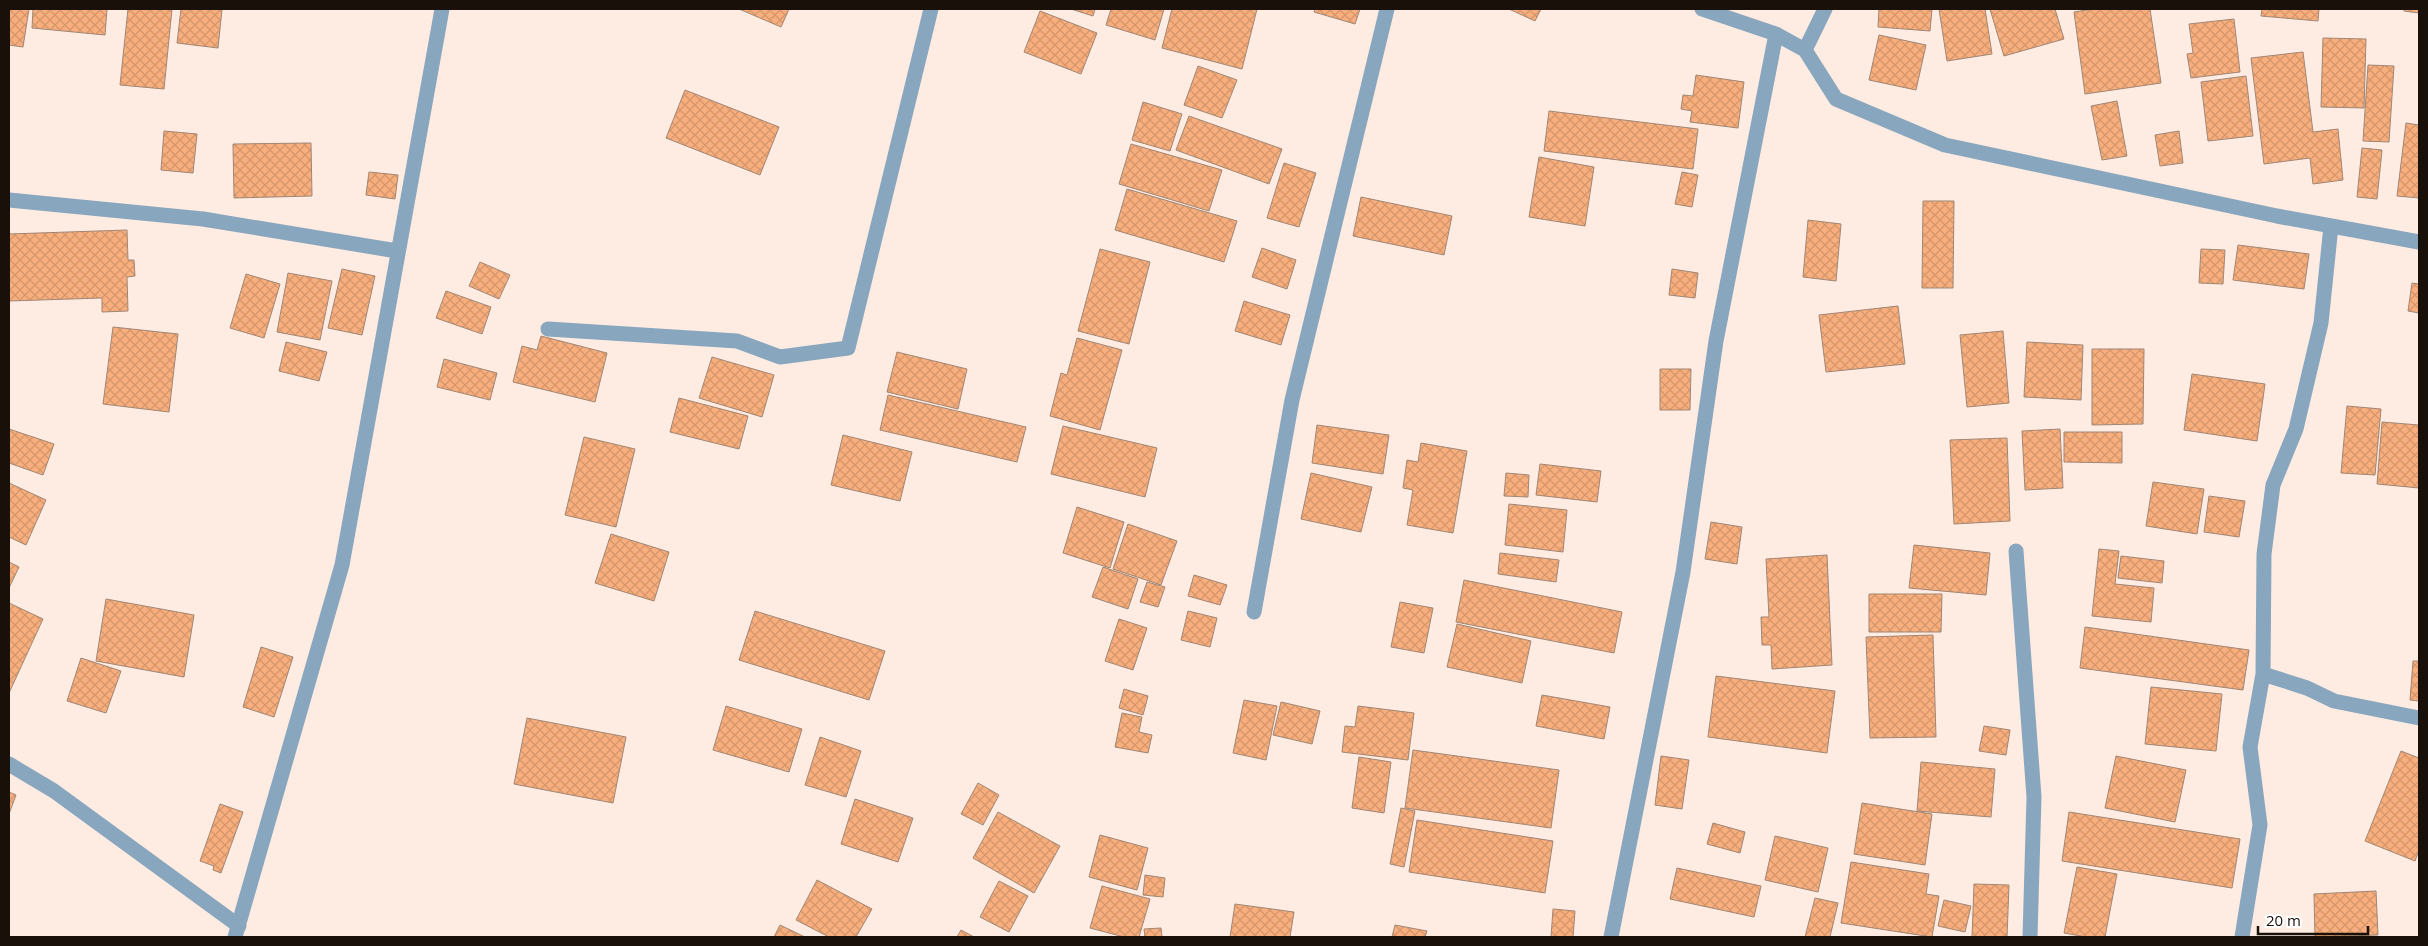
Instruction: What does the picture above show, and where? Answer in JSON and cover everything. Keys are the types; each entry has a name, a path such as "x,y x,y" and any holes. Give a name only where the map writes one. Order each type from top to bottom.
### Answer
{"street":[{"path":"9,764 54,791 237,932 342,564 442,9"},
{"path":"548,329 737,341 780,357 848,348 931,9"},
{"path":"1254,612 1292,400 1387,9"},
{"path":"1702,9 1776,34 1805,50 1836,100 1945,145 2331,226 2419,242"},
{"path":"1805,50 1824,9"},
{"path":"1610,937 1683,572 1716,341 1776,34"},
{"path":"9,200 203,219 397,251"},
{"path":"2242,937 2260,825 2250,747 2263,674 2264,554 2273,485 2296,429 2321,323 2331,226"},
{"path":"2016,551 2034,797 2030,937"},
{"path":"2263,674 2307,688 2334,701 2419,718"}],"building":[{"path":"9,9 29,9 23,47 9,45"},
{"path":"33,9 107,9 105,35 32,28"},
{"path":"128,9 172,9 164,89 120,85"},
{"path":"181,9 222,9 218,48 177,43"},
{"path":"739,9 789,9 781,27"},
{"path":"1071,9 1095,9 1093,16"},
{"path":"1111,9 1164,9 1155,40 1106,25"},
{"path":"1172,9 1257,9 1242,69 1162,48"},
{"path":"1315,9 1360,9 1355,24 1314,12"},
{"path":"1509,9 1541,9 1535,21"},
{"path":"1879,9 1932,9 1930,31 1878,27"},
{"path":"1939,9 1985,9 1992,54 1947,61"},
{"path":"1990,9 2055,9 2064,39 2004,56"},
{"path":"2093,9 2150,9 2161,83 2085,94 2074,12"},
{"path":"2262,9 2319,9 2318,21 2261,16"},
{"path":"2404,9 2419,9 2419,13 2404,11"},
{"path":"1040,11 1097,33 1081,74 1024,52"},
{"path":"2234,19 2240,72 2191,78 2187,54 2193,53 2189,24"},
{"path":"1879,35 1926,45 1916,90 1869,80"},
{"path":"2323,38 2366,39 2364,108 2321,107"},
{"path":"2303,52 2313,132 2338,129 2343,180 2313,184 2310,158 2264,164 2251,58"},
{"path":"2368,65 2394,66 2389,142 2363,141"},
{"path":"1198,66 1237,80 1222,118 1184,105"},
{"path":"1696,75 1744,82 1738,128 1690,122 1692,111 1681,109 1683,95 1693,96"},
{"path":"2246,76 2253,136 2208,141 2201,82"},
{"path":"685,90 779,127 760,175 666,138"},
{"path":"2117,101 2127,156 2102,160 2091,106"},
{"path":"1143,102 1182,114 1170,151 1132,140"},
{"path":"1549,111 1698,129 1693,169 1544,151"},
{"path":"1189,116 1282,149 1269,184 1176,150"},
{"path":"2406,123 2419,125 2419,198 2397,196"},
{"path":"164,131 197,134 193,173 161,170"},
{"path":"2179,131 2183,163 2160,166 2155,135"},
{"path":"311,143 312,196 234,198 233,144"},
{"path":"1131,144 1222,170 1209,211 1119,184"},
{"path":"2362,148 2382,150 2377,199 2357,197"},
{"path":"1539,157 1594,167 1585,226 1529,217"},
{"path":"1284,163 1316,173 1299,227 1267,218"},
{"path":"369,172 398,175 395,199 366,195"},
{"path":"1682,172 1698,175 1692,207 1675,204"},
{"path":"1127,189 1237,221 1224,262 1115,230"},
{"path":"1361,197 1452,216 1444,255 1353,236"},
{"path":"1923,201 1954,201 1953,288 1922,288"},
{"path":"1808,220 1841,224 1836,281 1803,277"},
{"path":"127,230 128,260 134,260 135,276 127,277 128,311 102,312 102,298 9,301 9,234"},
{"path":"2238,245 2309,254 2304,289 2233,280"},
{"path":"1262,248 1296,260 1287,289 1252,277"},
{"path":"1100,249 1150,262 1129,344 1078,331"},
{"path":"2201,249 2225,250 2223,284 2199,283"},
{"path":"480,262 510,275 499,299 469,286"},
{"path":"342,269 375,276 362,335 328,328"},
{"path":"1672,269 1698,273 1695,298 1669,295"},
{"path":"288,273 332,281 320,340 277,332"},
{"path":"246,274 280,284 264,338 230,328"},
{"path":"2412,283 2419,284 2419,313 2408,311"},
{"path":"446,291 491,307 482,334 436,318"},
{"path":"1244,301 1290,315 1281,345 1235,331"},
{"path":"1898,306 1905,364 1826,372 1819,315"},
{"path":"113,327 178,334 169,412 103,404"},
{"path":"2003,331 2009,403 1967,407 1960,335"},
{"path":"541,336 607,353 595,402 513,382 522,346 537,350"},
{"path":"1077,338 1122,350 1100,430 1050,416 1061,373 1067,375"},
{"path":"286,342 327,352 319,381 279,371"},
{"path":"2027,342 2083,345 2081,400 2024,397"},
{"path":"2092,349 2144,349 2143,424 2092,425"},
{"path":"897,352 967,369 958,409 887,392"},
{"path":"712,357 774,375 762,417 699,398"},
{"path":"444,359 497,373 490,400 437,387"},
{"path":"1660,369 1691,369 1690,410 1660,410"},
{"path":"2192,374 2265,384 2257,441 2184,430"},
{"path":"888,395 1026,427 1017,462 880,430"},
{"path":"679,398 748,416 739,449 670,432"},
{"path":"2347,406 2381,409 2375,475 2341,473"},
{"path":"2382,422 2419,425 2419,488 2377,484"},
{"path":"1317,425 1389,435 1383,474 1312,463"},
{"path":"1063,426 1157,448 1145,497 1051,474"},
{"path":"9,429 54,444 43,475 9,463"},
{"path":"2060,429 2063,488 2025,490 2022,431"},
{"path":"2064,432 2122,432 2122,463 2064,462"},
{"path":"843,435 912,452 900,501 831,485"},
{"path":"584,437 635,449 616,527 565,515"},
{"path":"2007,438 2010,521 1954,524 1950,440"},
{"path":"1421,443 1467,451 1453,533 1407,525 1413,490 1403,488 1407,460 1418,462"},
{"path":"1540,464 1601,471 1597,502 1536,495"},
{"path":"1311,473 1372,487 1361,532 1301,519"},
{"path":"1506,473 1529,475 1528,497 1504,496"},
{"path":"2153,482 2204,489 2197,534 2146,526"},
{"path":"9,483 46,500 26,545 9,537"},
{"path":"2209,496 2245,501 2239,537 2204,532"},
{"path":"1509,504 1567,510 1563,552 1505,545"},
{"path":"1077,507 1124,522 1110,568 1063,553"},
{"path":"1711,522 1742,527 1737,564 1705,559"},
{"path":"1128,524 1177,541 1161,585 1113,569"},
{"path":"611,534 669,552 654,601 595,583"},
{"path":"1914,545 1990,553 1986,595 1909,588"},
{"path":"2099,549 2119,551 2115,584 2154,588 2151,622 2092,616"},
{"path":"1500,553 1559,560 1556,582 1498,574"},
{"path":"1827,555 1832,665 1772,669 1771,645 1762,645 1761,617 1769,617 1766,559"},
{"path":"2121,556 2164,561 2162,583 2118,578"},
{"path":"9,562 19,567 9,588"},
{"path":"1103,567 1138,579 1128,609 1092,597"},
{"path":"1194,575 1227,585 1220,605 1188,596"},
{"path":"1464,580 1622,612 1614,653 1456,622"},
{"path":"1147,582 1165,587 1158,607 1140,602"},
{"path":"1869,594 1942,594 1941,632 1869,632"},
{"path":"106,599 194,615 184,677 96,661"},
{"path":"1400,602 1433,608 1424,653 1391,647"},
{"path":"9,603 43,619 9,693"},
{"path":"755,611 885,651 869,700 739,660"},
{"path":"1188,611 1217,618 1210,647 1181,640"},
{"path":"1119,619 1147,628 1133,670 1105,661"},
{"path":"1457,624 1531,641 1522,683 1447,667"},
{"path":"2085,627 2249,650 2243,690 2080,668"},
{"path":"1933,635 1936,737 1870,738 1866,637"},
{"path":"261,647 293,657 274,717 243,707"},
{"path":"81,658 121,671 106,713 67,701"},
{"path":"2413,661 2419,661 2419,701 2410,700"},
{"path":"1716,676 1835,691 1827,753 1708,737"},
{"path":"2151,687 2222,694 2216,751 2145,744"},
{"path":"1124,689 1148,696 1143,715 1119,708"},
{"path":"1542,695 1610,707 1604,739 1536,726"},
{"path":"1244,700 1277,706 1266,760 1233,753"},
{"path":"1281,702 1320,711 1312,744 1273,735"},
{"path":"726,706 802,729 789,772 713,750"},
{"path":"1358,706 1414,713 1408,760 1342,752 1345,726 1355,727"},
{"path":"1122,713 1142,717 1139,732 1152,735 1148,753 1115,747"},
{"path":"527,718 626,737 613,803 514,784"},
{"path":"1984,726 2010,730 2006,755 1979,751"},
{"path":"820,737 861,751 846,797 805,785"},
{"path":"1413,750 1559,770 1551,828 1405,808"},
{"path":"2401,751 2419,758 2419,850 2415,861 2365,841"},
{"path":"1661,756 1689,760 1682,809 1655,805"},
{"path":"2116,756 2186,770 2175,822 2105,808"},
{"path":"1359,757 1391,762 1384,813 1352,808"},
{"path":"1921,762 1995,769 1991,817 1917,811"},
{"path":"978,783 999,795 983,825 961,814"},
{"path":"9,792 16,795 9,814"},
{"path":"855,799 913,818 898,862 841,844"},
{"path":"1862,803 1932,814 1925,865 1854,854"},
{"path":"220,804 243,812 221,873 213,870 214,866 200,861"},
{"path":"1401,808 1415,811 1404,867 1390,864"},
{"path":"998,812 1060,846 1034,893 973,858"},
{"path":"2069,812 2240,839 2232,888 2062,861"},
{"path":"1417,820 1553,841 1545,893 1409,872"},
{"path":"1713,823 1745,832 1740,853 1707,844"},
{"path":"1100,835 1148,848 1137,890 1089,877"},
{"path":"1775,836 1828,848 1818,892 1765,880"},
{"path":"1851,862 1929,874 1926,894 1939,896 1932,937 1841,923"},
{"path":"2077,867 2117,874 2105,937 2086,937 2064,933"},
{"path":"1677,868 1761,886 1754,917 1670,899"},
{"path":"1145,875 1165,878 1163,897 1143,895"},
{"path":"817,880 872,909 856,937 829,937 796,920"},
{"path":"999,881 1028,896 1009,932 980,917"},
{"path":"1974,884 2009,885 2007,937 1972,937"},
{"path":"1102,886 1150,899 1139,937 1124,937 1090,928"},
{"path":"2376,891 2378,935 2315,937 2314,894"},
{"path":"1815,898 1838,903 1830,937 1805,937"},
{"path":"1944,900 1971,906 1965,932 1938,926"},
{"path":"1235,904 1294,912 1290,937 1230,937"},
{"path":"1553,909 1575,911 1573,937 1551,937"},
{"path":"780,925 805,937 774,937"},
{"path":"1395,925 1427,931 1425,937 1392,937"},
{"path":"1161,928 1162,937 1145,937 1144,929"},
{"path":"961,930 974,937 957,937"}]}
